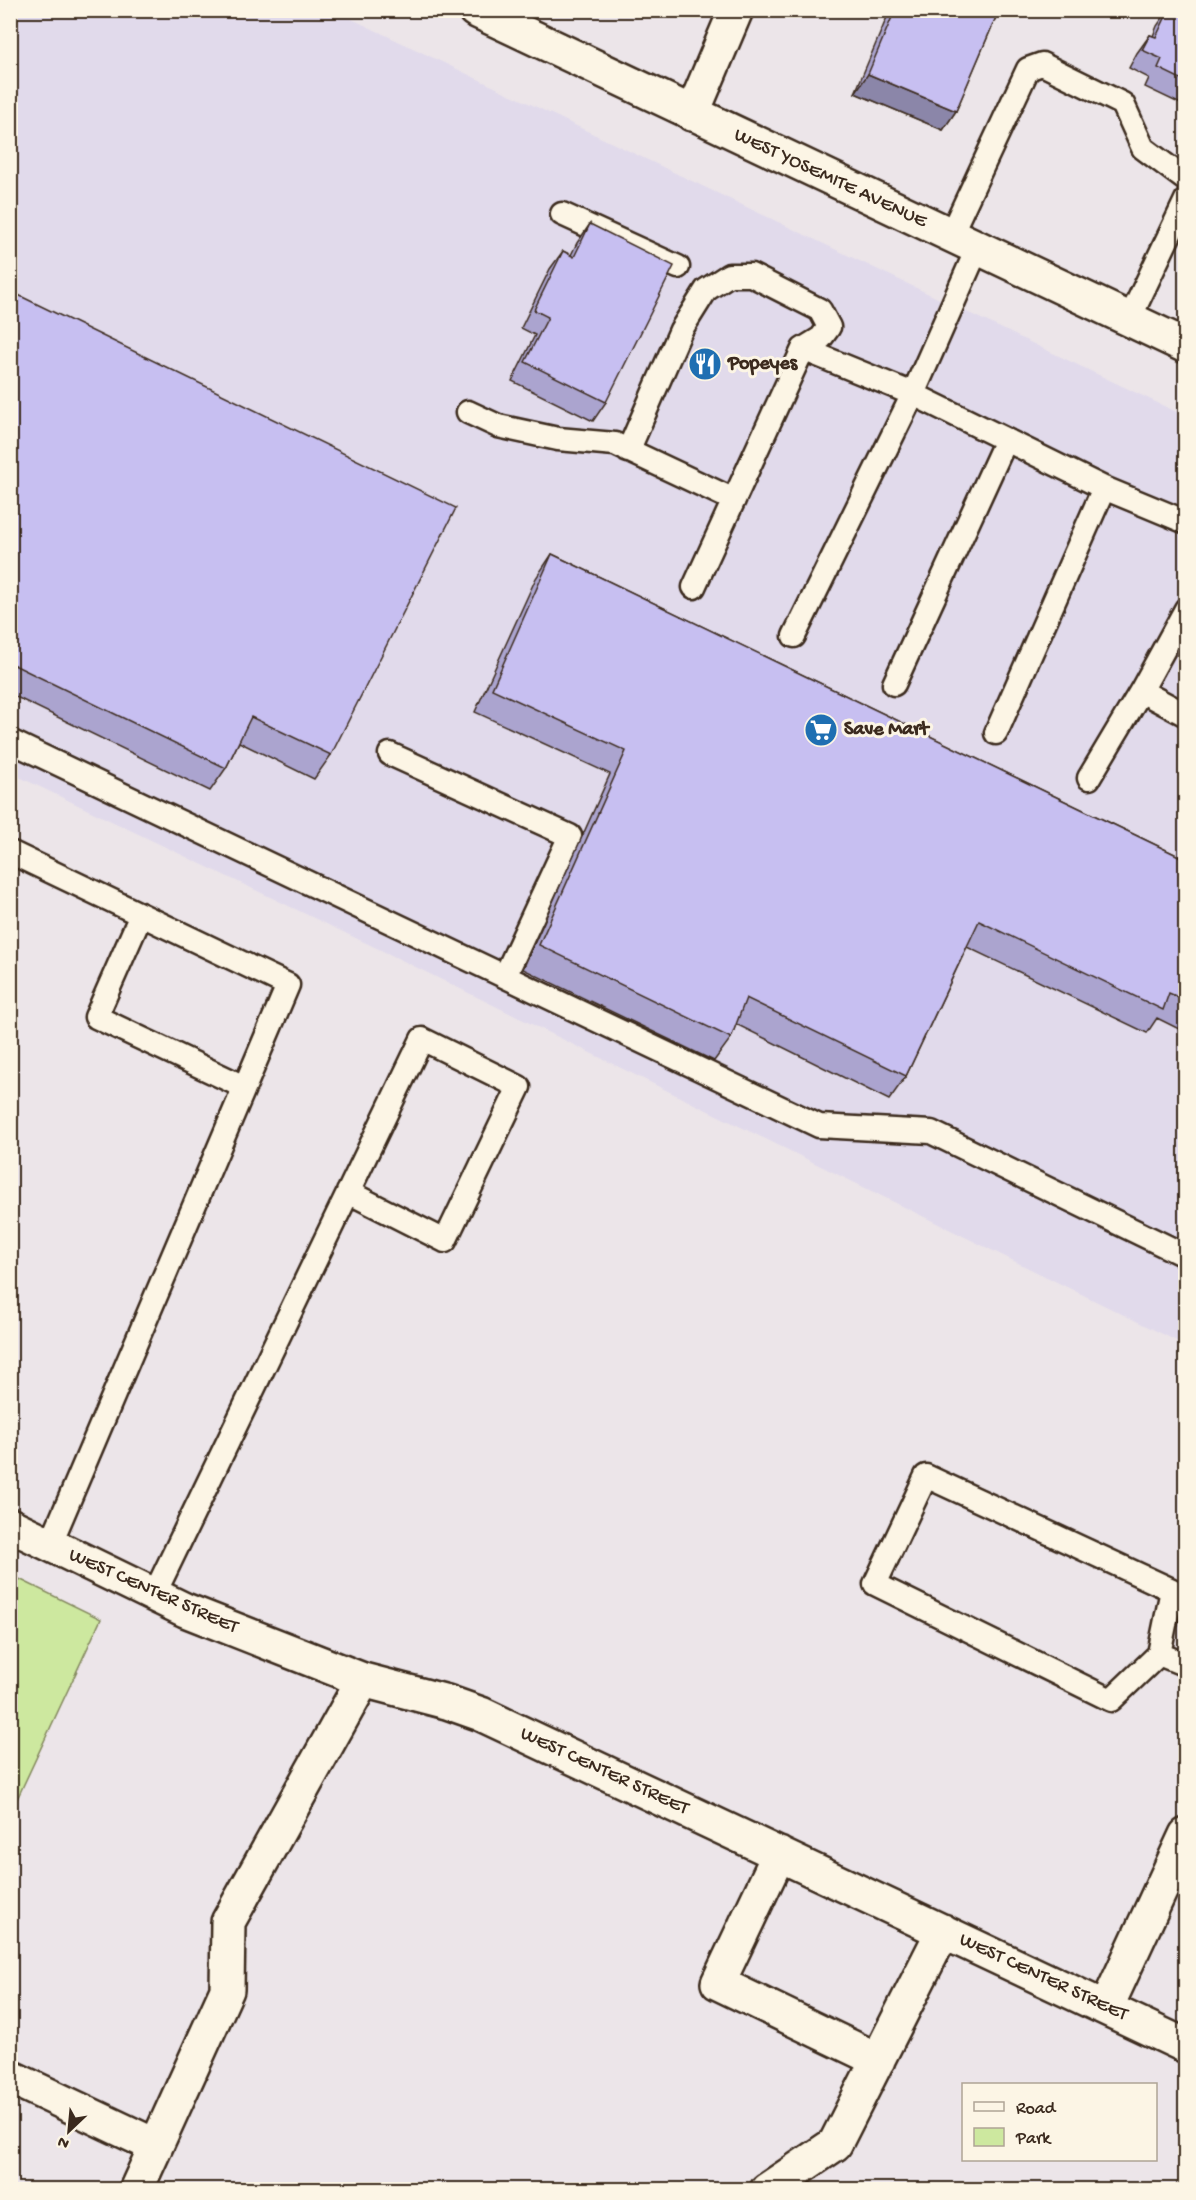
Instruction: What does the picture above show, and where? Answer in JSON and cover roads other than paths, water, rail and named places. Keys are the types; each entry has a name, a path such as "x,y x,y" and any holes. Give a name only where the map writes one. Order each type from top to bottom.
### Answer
{"street":[{"name":"WEST YOSEMITE AVENUE","path":"475,10 1185,346"},
{"path":"692,114 736,10"},
{"name":"WEST CENTER STREET","path":"10,1525 185,1610 363,1680 447,1702 481,1714 1185,2046"},
{"path":"136,2190 227,1990 228,1922 363,1680"},
{"path":"1106,2008 1185,1835"},
{"path":"778,1854 718,1983 878,2060"},
{"path":"767,2190 835,2144 943,1931"},
{"path":"10,2077 156,2146"}],"lane":[{"path":"794,636 913,393 964,242 1028,69 1042,64 1123,104 1143,148 1185,180"},
{"path":"1128,320 1185,200"},
{"path":"562,214 678,267"},
{"path":"628,451 681,330 706,290 729,275 751,275 820,310 830,327 821,338 803,349 694,587"},
{"path":"803,349 913,393 1104,488 1185,522"},
{"path":"468,412 498,426 558,439 615,444 734,500"},
{"path":"894,684 1006,440"},
{"path":"996,734 1104,488"},
{"path":"1089,778 1141,691 1185,609"},
{"path":"1141,691 1185,715"},
{"path":"10,741 819,1126 931,1132 1185,1256"},
{"path":"390,754 570,836 505,976"},
{"path":"10,852 288,984 50,1545"},
{"path":"141,915 96,1017 244,1087"},
{"path":"154,1595 348,1192 422,1039 519,1087 445,1241 348,1192"},
{"path":"926,1476 1172,1590 1159,1654 1111,1700 875,1584 926,1476"},
{"path":"1159,1654 1185,1665"}],"place":[{"name":"Popeyes","path":"705,364"},
{"name":"Save Mart","path":"821,730"}]}
